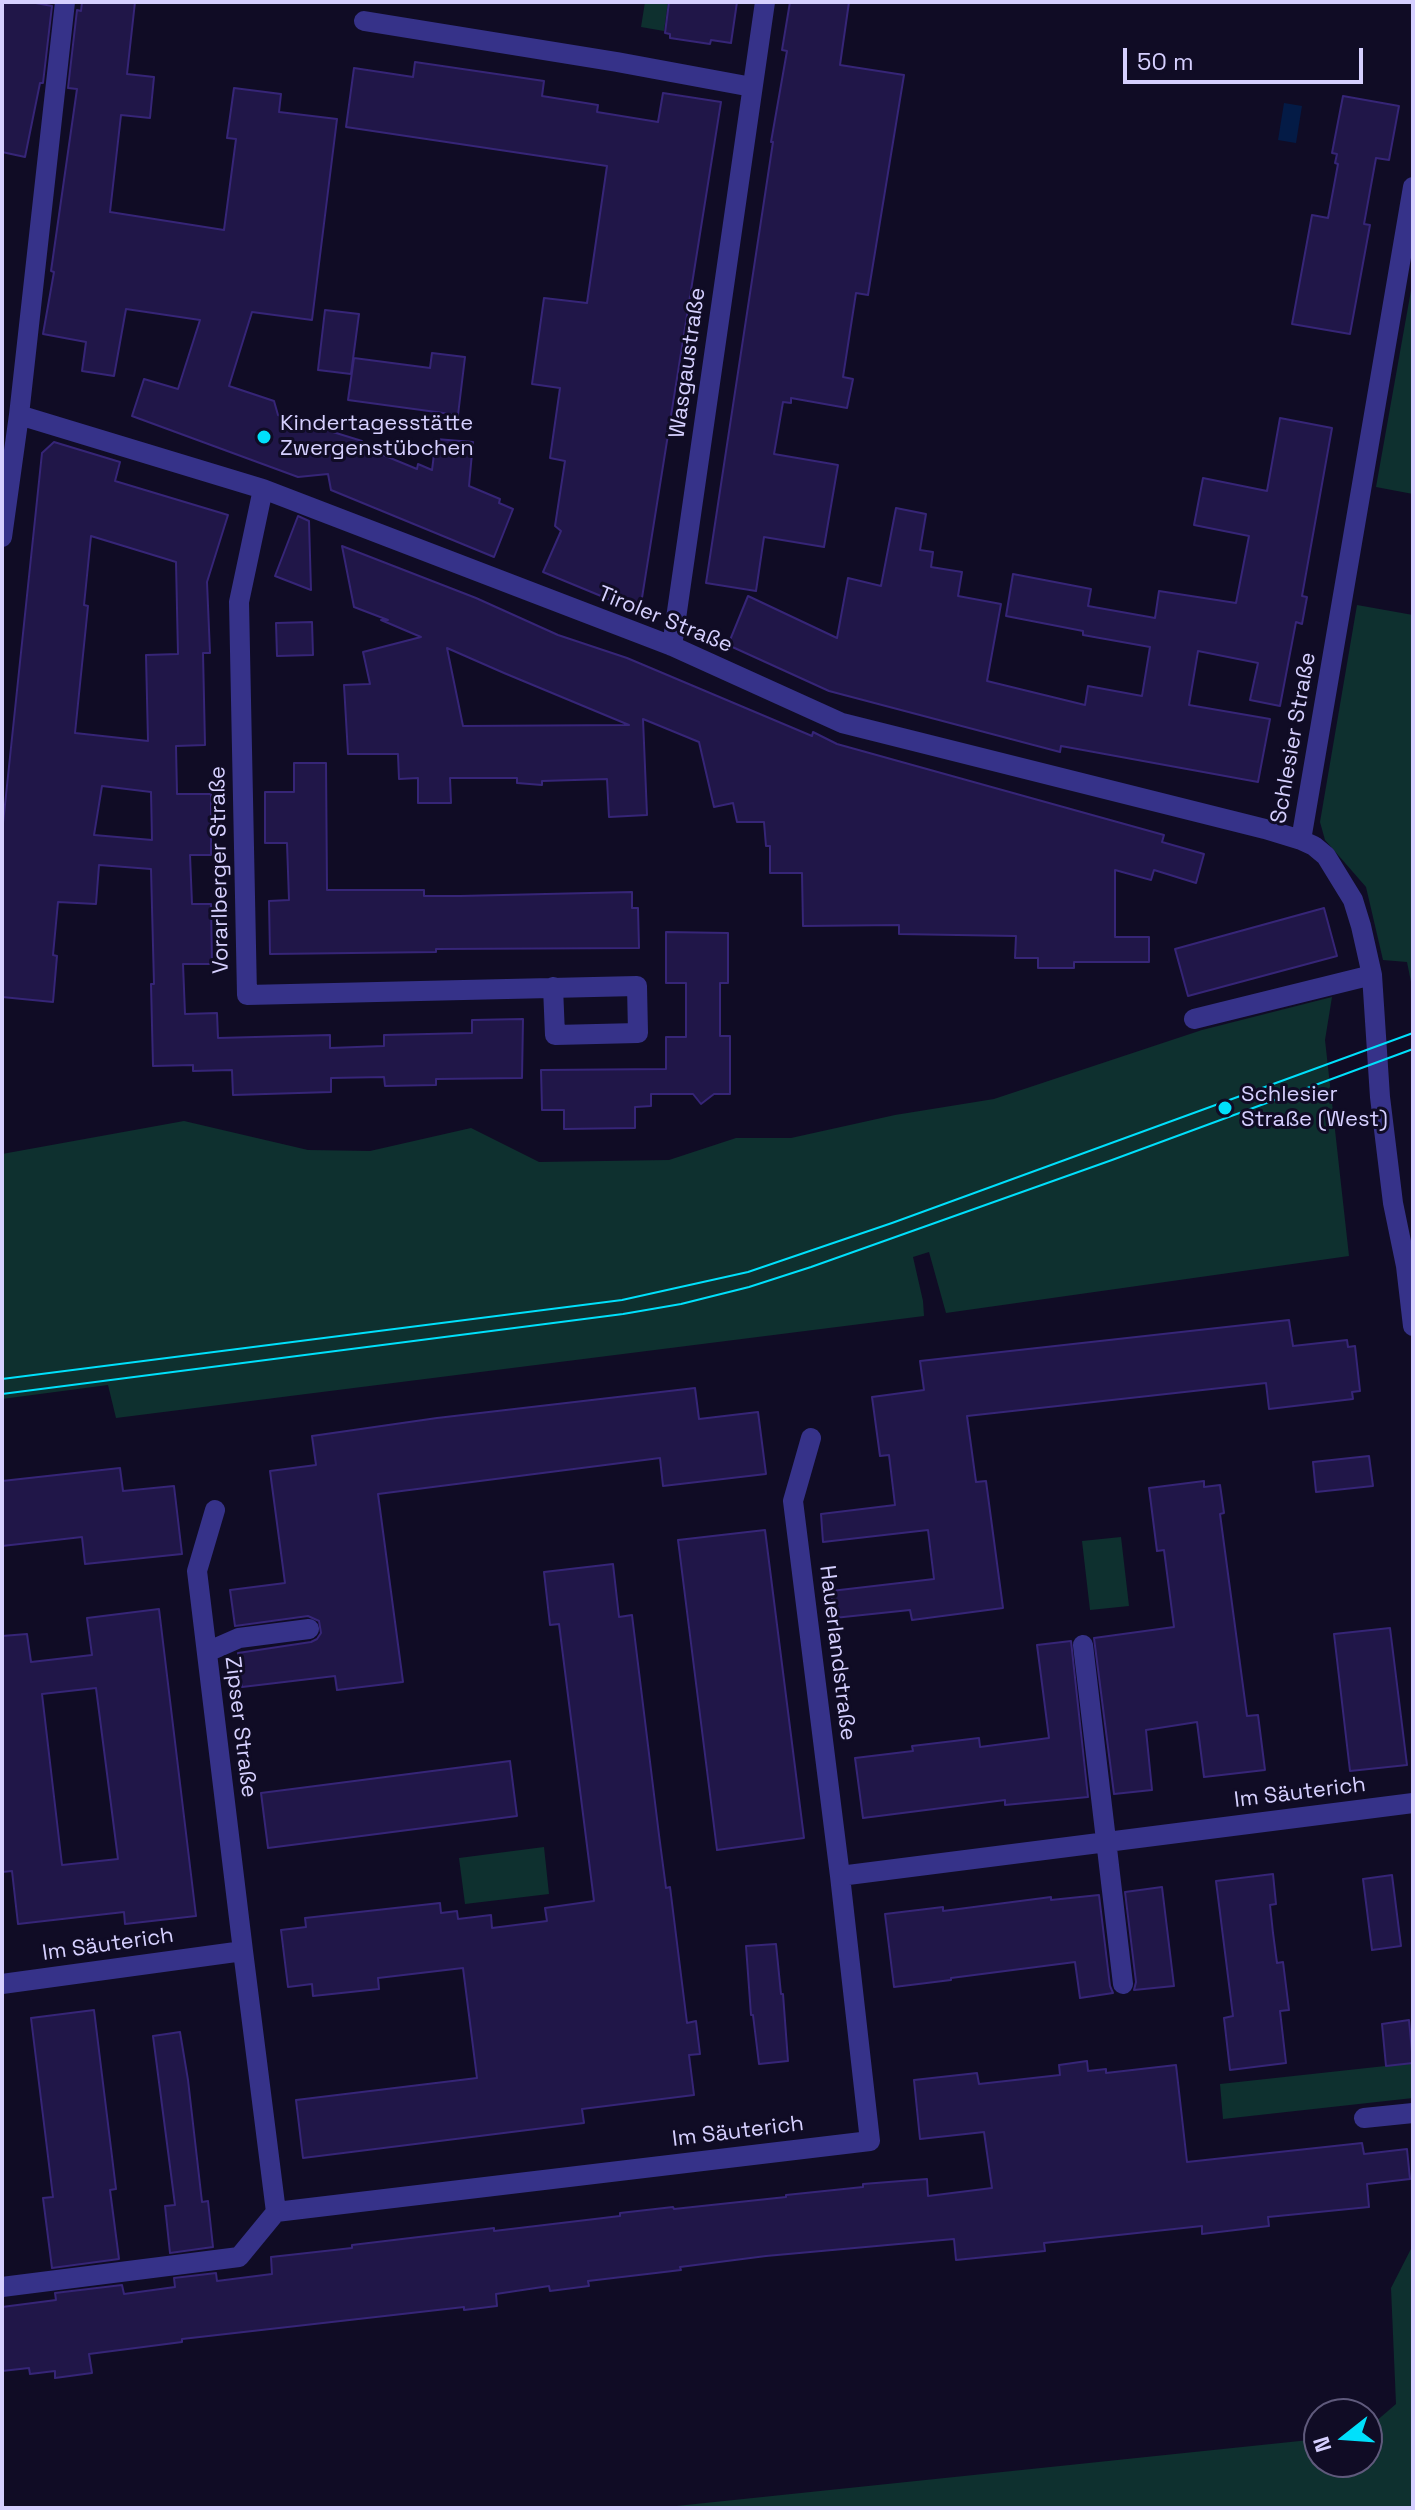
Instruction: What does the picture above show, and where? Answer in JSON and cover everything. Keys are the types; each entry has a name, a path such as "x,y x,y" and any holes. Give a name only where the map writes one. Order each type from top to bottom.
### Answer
{"street":[{"path":"2,537 4,489 19,415 65,2"},
{"name":"Wasgaustraße","path":"672,646 765,2"},
{"path":"364,21 752,87"},
{"name":"Schlesier Straße","path":"1413,187 1301,840 1326,856 1353,900 1372,975 1380,1097 1413,1326"},
{"name":"Tiroler Straße","path":"19,415 263,489 672,646 842,723 1301,840"},
{"name":"Vorarlberger Straße","path":"263,489 239,602 247,995 455,992 553,987 637,986 638,1033 555,1035 553,987"},
{"path":"1194,1019 1372,975"},
{"name":"Hauerlandstraße","path":"811,1438 793,1501 840,1876"},
{"name":"Zipser Straße","path":"215,1510 197,1571 243,1951"},
{"path":"207,1652 239,1638 309,1629"},
{"path":"1083,1645 1123,1984"},
{"name":"Im Säuterich","path":"276,2212 870,2141 840,1876 1413,1803"},
{"path":"2,2287 239,2257 276,2212 243,1951"},
{"name":"Im Säuterich","path":"2,1984 243,1951"},
{"path":"1364,2118 1413,2113"}],"green space":[{"path":"645,2 668,2 664,31 641,27"},
{"path":"1413,279 1413,494 1376,487"},
{"path":"1357,605 1413,615 1413,992 1407,962 1383,960 1366,887 1325,840 1320,822"},
{"path":"1332,997 1325,1040 1349,1256 946,1313 929,1252 913,1257 924,1316 116,1418 108,1385 2,1399 2,1154 184,1121 308,1150 370,1151 471,1128 539,1162 669,1160 736,1138 791,1138 895,1115 994,1099 1202,1030"},
{"path":"1121,1537 1129,1606 1090,1610 1082,1541"},
{"path":"544,1847 549,1894 465,1904 459,1858"},
{"path":"1413,2063 1413,2098 1223,2119 1220,2084"},
{"path":"1413,2245 1413,2508 657,2508 1303,2441 1303,2478 1383,2478 1383,2415 1396,2404 1391,2288"}],"water":[{"path":"1284,103 1302,106 1296,143 1278,140"}],"building":[{"path":"2,2 52,6 43,83 40,83 25,157 2,152"},
{"path":"82,2 135,2 127,74 154,77 150,118 121,115 110,212 224,230 236,139 227,138 234,88 281,94 279,112 337,119 312,320 252,312 229,386 274,401 278,415 362,441 361,446 417,469 418,464 432,470 436,439 473,442 469,486 500,499 499,503 513,509 494,557 331,490 328,474 298,477 132,416 144,379 178,389 200,320 126,309 114,376 82,371 86,342 43,334 77,89 68,88 77,10 81,11"},
{"path":"669,2 737,2 731,43 711,40 710,44 670,38 670,34 665,33"},
{"path":"790,2 849,2 840,65 904,75 868,295 856,293 843,377 853,379 847,408 791,398 791,403 783,402 774,454 838,465 824,547 764,537 756,591 706,583 787,51 782,50"},
{"path":"415,62 544,81 542,96 598,105 597,112 658,122 663,93 721,102 641,604 630,608 543,572 561,531 555,526 565,461 550,458 560,388 532,384 544,298 587,303 607,166 346,127 354,68 413,77"},
{"path":"1343,96 1399,106 1389,160 1376,158 1364,224 1370,225 1350,334 1292,324 1312,215 1328,218 1338,164 1335,163 1337,154 1332,153"},
{"path":"325,310 359,314 351,374 318,370"},
{"path":"432,353 465,357 458,415 348,400 354,358 430,368"},
{"path":"1280,418 1332,428 1302,596 1307,597 1302,624 1296,622 1280,706 1250,700 1258,663 1198,651 1189,705 1270,719 1258,782 1061,746 1060,752 829,691 728,645 748,596 837,638 848,578 881,586 896,508 926,514 920,550 933,552 931,567 962,572 958,596 1001,604 987,681 1085,705 1088,686 1142,696 1150,647 1006,616 1013,574 1091,589 1088,606 1155,618 1159,591 1236,603 1249,536 1194,525 1203,478 1267,491"},
{"path":"54,442 120,462 115,481 228,515 207,582 210,653 203,653 205,745 176,746 177,794 211,794 211,855 190,855 192,904 211,904 212,964 183,964 185,1014 217,1013 218,1038 330,1035 330,1048 384,1046 384,1035 472,1033 472,1020 523,1019 522,1078 436,1079 436,1085 385,1086 384,1077 331,1078 331,1092 233,1095 232,1070 193,1071 193,1065 153,1066 151,869 99,865 96,904 58,902 53,1002 2,997 2,833 42,453","holes":["91,536 176,562 178,654 146,655 148,741 75,733 88,606 84,605","102,786 151,792 152,840 94,835"]},
{"path":"298,516 309,521 311,590 275,576"},
{"path":"342,546 476,598 558,635 627,658 812,736 813,732 837,744 1164,835 1162,842 1204,854 1196,883 1154,870 1151,880 1115,870 1115,937 1149,937 1149,962 1074,962 1074,968 1038,968 1038,958 1015,958 1016,936 899,934 899,925 803,926 802,873 770,873 770,846 766,846 764,822 737,822 733,803 714,807 699,742 643,719 647,815 609,817 607,779 542,781 542,785 517,783 517,778 450,778 451,803 418,803 418,778 399,779 398,754 348,754 344,685 370,684 363,652 421,637 354,607","holes":["447,648 629,725 463,726"]},
{"path":"312,622 313,655 277,656 276,623"},
{"path":"294,763 326,763 327,890 424,890 424,896 632,892 632,908 638,908 639,948 270,954 269,901 289,900 287,843 265,843 265,792 294,792"},
{"path":"1324,908 1337,956 1188,996 1175,949"},
{"path":"666,932 728,933 728,983 720,983 720,1036 730,1036 730,1094 714,1094 701,1104 693,1094 651,1094 651,1106 635,1107 635,1128 564,1129 564,1110 542,1110 541,1070 666,1069 666,1037 686,1037 686,983 666,983"},
{"path":"1289,1320 1293,1346 1347,1340 1348,1347 1355,1346 1360,1391 1352,1392 1353,1399 1269,1409 1266,1383 967,1416 976,1482 986,1481 1003,1608 912,1620 910,1610 834,1618 831,1591 934,1579 928,1530 823,1542 821,1514 895,1505 889,1455 880,1456 872,1397 924,1390 920,1361"},
{"path":"695,1388 699,1419 758,1412 766,1474 663,1486 660,1458 378,1494 403,1682 337,1690 335,1676 242,1687 238,1653 311,1642 321,1633 319,1621 308,1616 235,1626 230,1590 285,1583 270,1471 316,1465 312,1436"},
{"path":"1369,1456 1373,1486 1316,1492 1313,1462"},
{"path":"120,1468 123,1491 174,1486 182,1554 85,1564 82,1537 2,1546 2,1481"},
{"path":"1204,1481 1204,1487 1220,1485 1224,1513 1220,1514 1247,1716 1258,1715 1265,1770 1204,1777 1197,1722 1146,1730 1152,1790 1114,1794 1094,1638 1174,1627 1164,1550 1157,1551 1149,1488"},
{"path":"765,1530 804,1838 717,1850 678,1540"},
{"path":"613,1564 619,1617 632,1615 666,1888 670,1887 687,2023 696,2021 700,2054 689,2055 694,2095 582,2109 584,2123 303,2158 296,2100 477,2078 463,1968 378,1978 379,1989 313,1996 312,1984 288,1987 281,1930 306,1927 305,1918 440,1903 441,1913 457,1911 458,1919 491,1915 492,1928 547,1921 545,1908 594,1901 559,1624 550,1625 544,1572"},
{"path":"159,1609 196,1916 125,1924 124,1912 18,1924 12,1871 2,1872 2,1636 27,1634 31,1662 92,1655 87,1618","holes":["96,1688 118,1859 62,1865 42,1694"]},
{"path":"1390,1628 1407,1765 1350,1771 1334,1634"},
{"path":"1071,1641 1088,1797 1005,1805 1005,1800 863,1818 855,1758 913,1751 912,1746 979,1738 980,1747 1049,1738 1037,1645"},
{"path":"510,1761 517,1816 268,1848 261,1793"},
{"path":"1273,1874 1276,1904 1270,1905 1273,1933 1277,1963 1283,1962 1289,2010 1280,2011 1286,2063 1230,2070 1224,2018 1233,2016 1216,1881"},
{"path":"1392,1875 1401,1946 1372,1950 1363,1879"},
{"path":"1162,1887 1174,1986 1134,1990 1136,1982 1125,1892"},
{"path":"1099,1895 1113,1993 1080,1998 1075,1962 894,1987 885,1914"},
{"path":"776,1944 788,2061 759,2064 751,2015 746,1946"},
{"path":"94,2010 116,2189 110,2190 119,2259 52,2268 43,2198 53,2197 31,2018"},
{"path":"1409,2020 1413,2063 1386,2066 1382,2024"},
{"path":"180,2032 202,2202 208,2201 213,2247 170,2253 165,2206 175,2205 153,2036"},
{"path":"1087,2061 1088,2071 1106,2069 1106,2073 1176,2065 1187,2162 1362,2143 1364,2154 1407,2149 1410,2179 1367,2184 1369,2207 1268,2217 1269,2226 1202,2234 1202,2226 1044,2243 1045,2251 956,2260 954,2239 766,2256 588,2281 589,2286 550,2291 549,2286 496,2294 497,2306 464,2310 464,2307 182,2339 182,2342 89,2354 92,2373 55,2378 55,2371 30,2374 29,2368 2,2371 2,2307 56,2300 55,2293 122,2285 124,2294 175,2287 174,2278 216,2273 217,2281 272,2274 271,2257 494,2228 494,2231 620,2216 620,2213 786,2197 863,2187 863,2184 927,2179 928,2196 992,2188 984,2132 920,2139 914,2080 977,2073 979,2084 1060,2075 1059,2065"}],"tram line":[{"path":"2,1379 622,1300 748,1272 892,1223 1413,1033"},
{"path":"2,1394 681,1304 811,1267 1413,1049"}],"place":[{"name":"Kindertagesstätte Zwergenstübchen","path":"264,437"},
{"name":"Schlesier Straße (West)","path":"1225,1108"}]}
